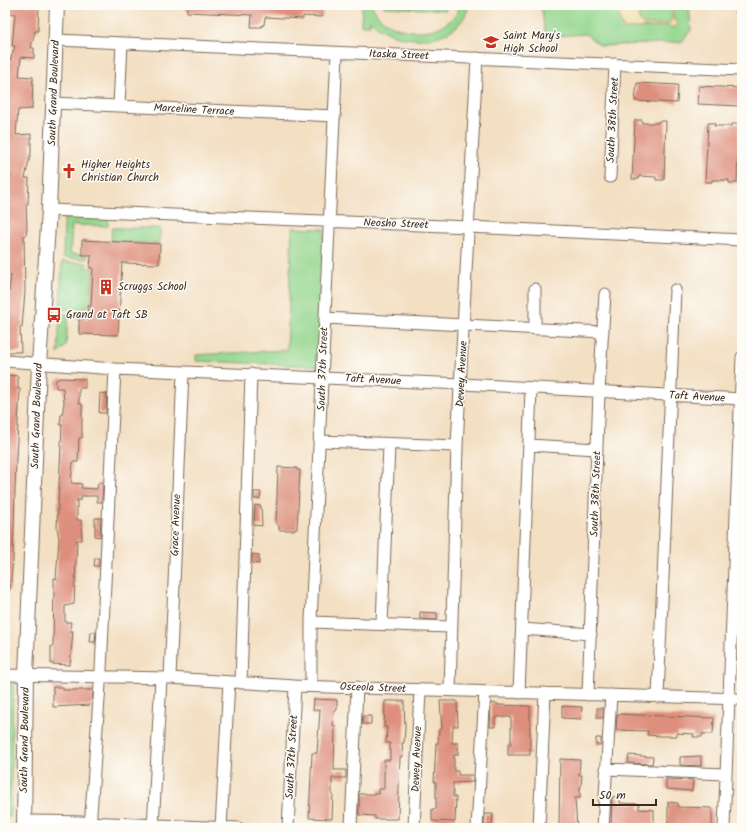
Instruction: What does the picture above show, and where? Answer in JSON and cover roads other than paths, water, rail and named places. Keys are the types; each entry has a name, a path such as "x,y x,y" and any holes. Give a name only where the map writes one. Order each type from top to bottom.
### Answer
{"main road":[{"name":"South Grand Boulevard","path":"24,825 26,675 39,365 49,210 57,5"}],"street":[{"path":"739,5 742,12"},
{"name":"Itaska Street","path":"56,40 742,70"},
{"path":"119,106 122,43"},
{"name":"South 37th Street","path":"311,686 311,622 337,52"},
{"name":"Dewey Avenue","path":"450,690 450,627 457,446 462,384 477,58"},
{"name":"South 38th Street","path":"610,177 615,64"},
{"name":"Marceline Terrace","path":"53,104 335,116"},
{"name":"Neosho Street","path":"49,210 742,240"},
{"path":"535,289 535,330"},
{"path":"658,696 675,290"},
{"name":"South 38th Street","path":"588,695 597,449 605,294"},
{"path":"325,318 464,327 603,332"},
{"path":"724,828 727,699 742,357"},
{"name":"Taft Avenue","path":"5,361 39,365 115,369 462,384 531,389 741,399"},
{"path":"90,825 101,663 115,369"},
{"name":"Grace Avenue","path":"153,827 165,678 182,372"},
{"path":"241,683 252,374"},
{"path":"520,693 531,389"},
{"path":"320,441 389,445 457,446"},
{"path":"382,624 389,445"},
{"path":"529,445 597,449"},
{"path":"311,622 450,627"},
{"path":"522,629 590,634"},
{"name":"Osceola Street","path":"5,675 165,678 295,686 742,699"},
{"path":"217,828 229,682"},
{"name":"South 37th Street","path":"288,828 295,686"},
{"path":"351,828 357,687"},
{"name":"Dewey Avenue","path":"414,828 420,689"},
{"path":"477,828 485,692"},
{"path":"539,828 545,693"},
{"path":"603,828 611,695"},
{"path":"606,769 725,774"},
{"path":"24,825 238,828"}],"place":[{"name":"Saint Mary's High School","path":"491,42"},
{"name":"Higher Heights Christian Church","path":"69,171"},
{"name":"Scruggs School","path":"106,287"},
{"name":"Grand at Taft SB","path":"54,315"}]}
